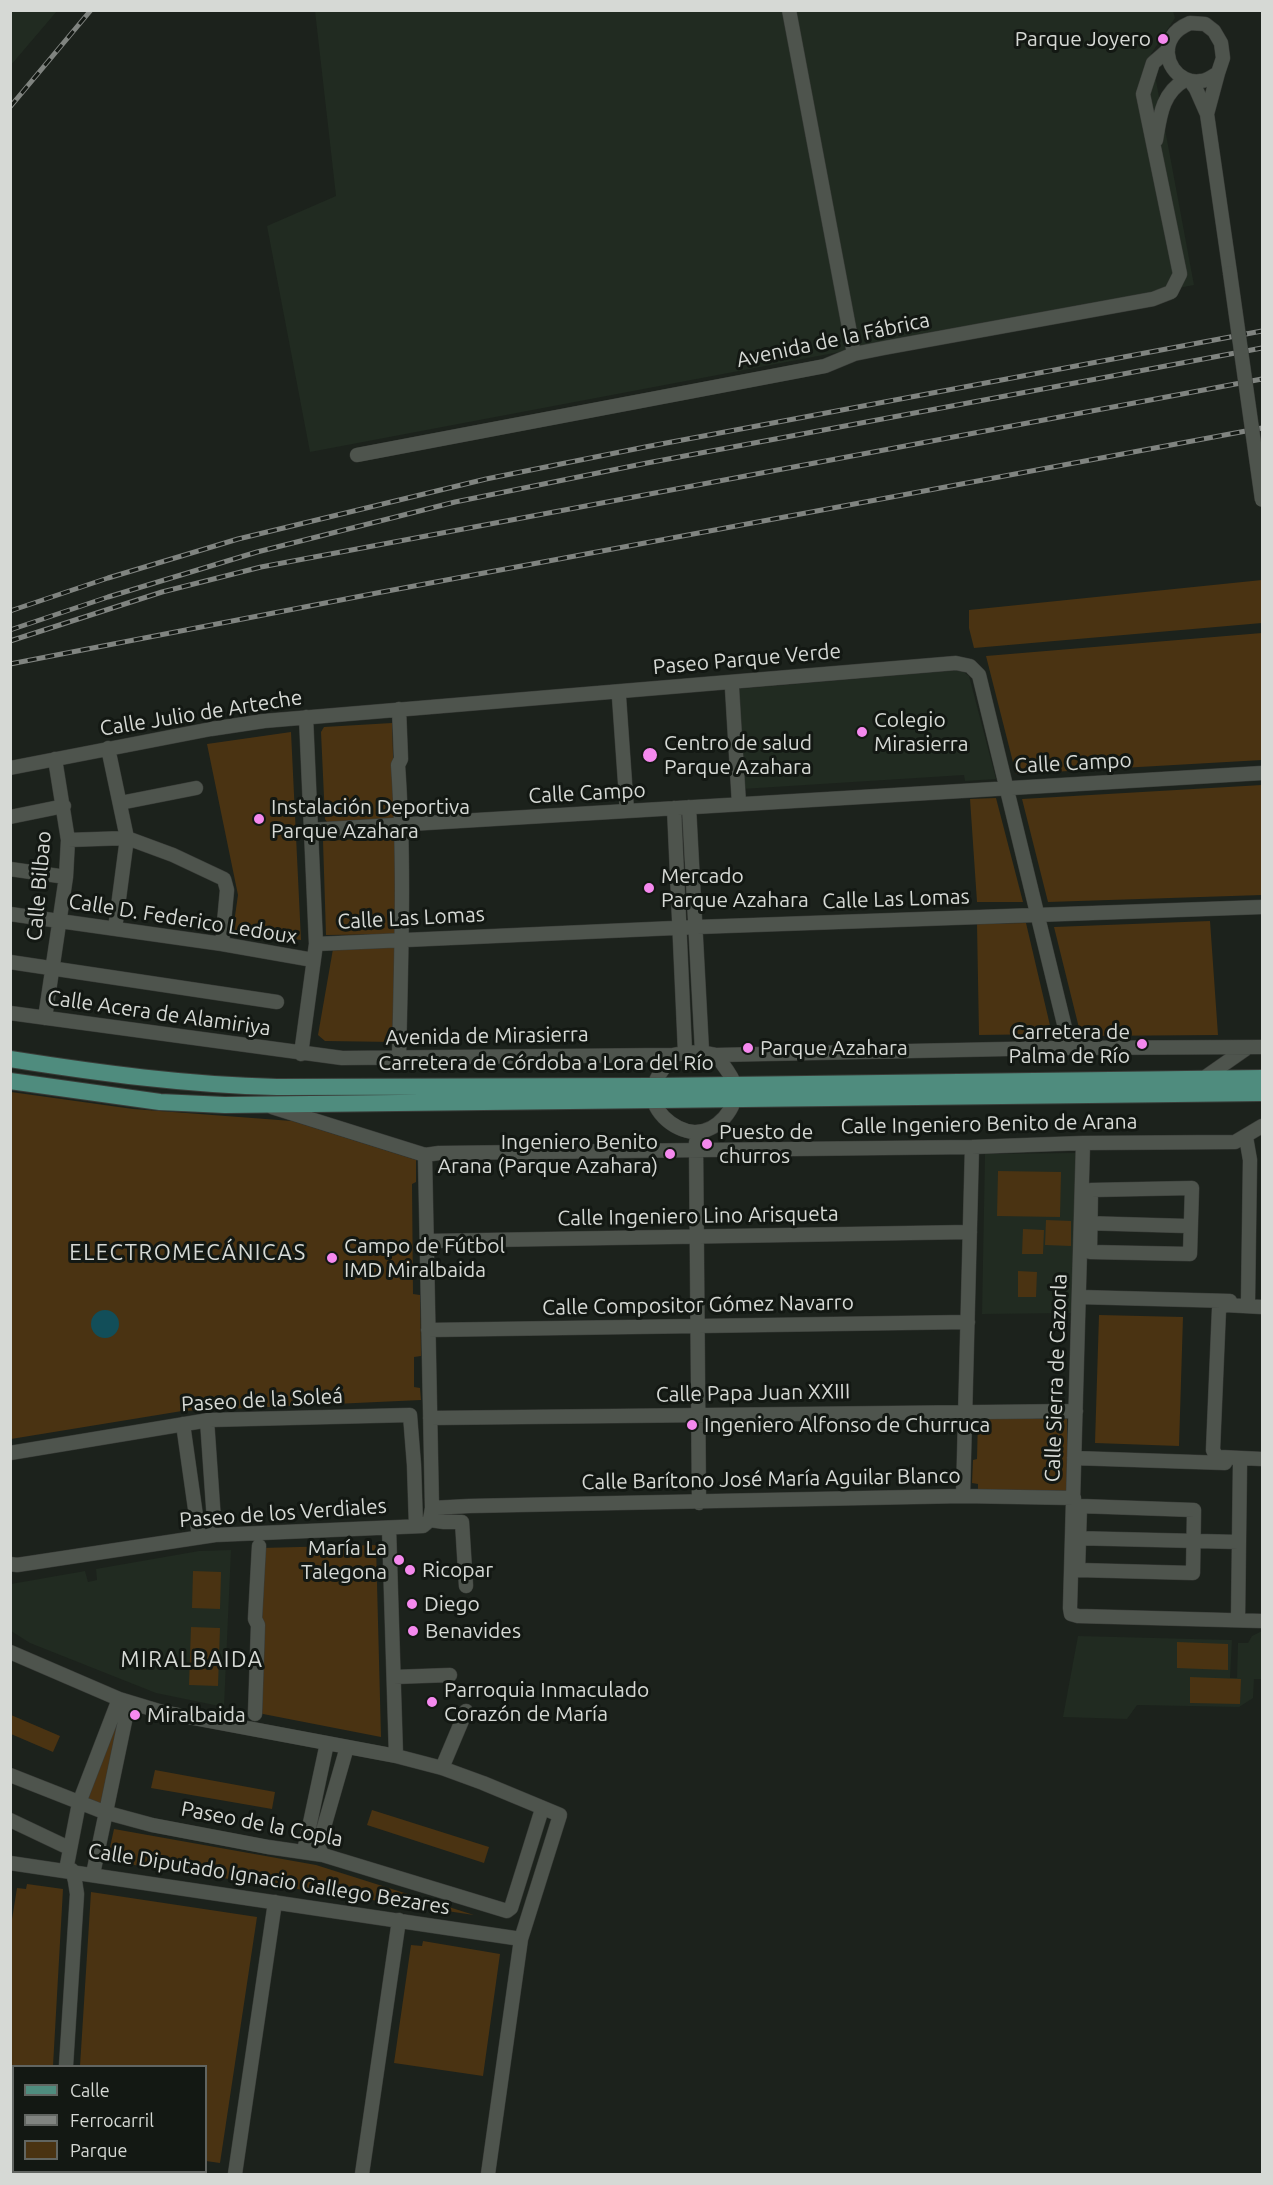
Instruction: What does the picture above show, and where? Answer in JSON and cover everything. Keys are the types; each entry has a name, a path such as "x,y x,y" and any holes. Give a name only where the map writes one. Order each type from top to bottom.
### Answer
{"main road":[{"name":"Carretera de Córdoba a Lora del Río","path":"10,1059 163,1081 225,1086 654,1093 1263,1093"},
{"name":"Carretera de Córdoba a Lora del Río","path":"735,1093 1263,1078"},
{"name":"Carretera de Córdoba a Lora del Río","path":"10,1081 160,1102 225,1105 654,1093"}],"street":[{"path":"789,10 854,354"},
{"path":"1207,114 1223,58 1221,43 1214,31 1189,16 1171,38 1168,50 1175,72 1196,89 1207,114 1263,500"},
{"name":"Avenida de la Fábrica","path":"357,455 825,366 854,354 1153,299 1171,292 1179,274 1143,94 1153,63 1168,50"},
{"path":"1188,81 1204,81 1218,73"},
{"name":"Avenida de la Fábrica","path":"1155,148 1160,114 1166,97 1177,85 1188,81"},
{"name":"Paseo Parque Verde","path":"399,709 956,663 970,666 980,675 1006,788"},
{"path":"732,688 739,804"},
{"path":"619,697 627,811"},
{"path":"399,709 401,759 398,765 402,825 399,1058"},
{"name":"Calle Julio de Arteche","path":"10,768 211,729 306,717 399,709"},
{"path":"301,1054 316,944 306,717"},
{"path":"108,748 127,838 114,929"},
{"name":"Calle Bilbao","path":"45,1018 66,877 68,840 55,759"},
{"name":"Calle Campo","path":"310,830 1263,773"},
{"path":"120,803 196,788"},
{"path":"1006,788 1066,1032 1077,1048"},
{"path":"10,817 64,806"},
{"path":"674,808 679,928 679,1053 654,1093 662,1116 681,1129 696,1132 711,1128 727,1116 735,1093 709,1053 689,807"},
{"path":"68,840 127,838 173,855 224,879 227,890 222,944"},
{"path":"10,869 66,877"},
{"name":"Calle Las Lomas","path":"316,944 697,927 1263,907"},
{"name":"Calle D. Federico Ledoux","path":"10,914 222,944 313,960"},
{"path":"10,962 277,1002"},
{"name":"Calle Acera de Alamiriya","path":"10,1013 301,1054"},
{"path":"1055,1048 1061,1043 1066,1032"},
{"path":"709,1053 1263,1047"},
{"path":"1204,1078 1247,1048"},
{"name":"Avenida de Mirasierra","path":"301,1054 342,1058 399,1058 709,1053"},
{"path":"262,1104 425,1155 431,1514 444,1522 462,1522 466,1586"},
{"name":"Calle Ingeniero Benito de Arana","path":"425,1155 1236,1142 1263,1126"},
{"path":"696,1132 699,1503"},
{"path":"1246,1137 1250,1160 1248,1302"},
{"name":"Calle Sierra de Cazorla","path":"1083,1143 1086,1223 1079,1298 1074,1458 1076,1538 1071,1614 1238,1620"},
{"path":"963,1496 972,1147"},
{"path":"1192,1188 1190,1254 1090,1252 1086,1223 1091,1190 1192,1188"},
{"path":"1086,1223 1187,1226"},
{"name":"Calle Ingeniero Lino Arisqueta","path":"427,1241 970,1232"},
{"path":"1079,1298 1211,1300 1263,1304"},
{"path":"1206,1462 1211,1300"},
{"path":"1263,1304 1225,1305 1219,1309 1213,1450 1216,1456 1220,1457 1263,1459"},
{"name":"Calle Compositor Gómez Navarro","path":"428,1330 968,1323"},
{"name":"Calle Papa Juan XXIII","path":"430,1418 1076,1411"},
{"name":"Paseo de la Soleá","path":"10,1452 207,1420 410,1414 416,1526"},
{"path":"207,1420 215,1535"},
{"path":"183,1424 200,1537"},
{"path":"1074,1458 1263,1464"},
{"path":"1240,1463 1238,1620 1263,1621"},
{"name":"Calle Barítono José María Aguilar Blanco","path":"431,1514 469,1506 963,1496 1074,1498"},
{"path":"1080,1506 1194,1509 1193,1573 1078,1570 1076,1538 1080,1506"},
{"name":"Paseo de los Verdiales","path":"13,1566 215,1535 423,1526 431,1514"},
{"path":"389,1528 396,1756"},
{"path":"1076,1538 1239,1542"},
{"path":"255,1714 258,1625 255,1619 259,1546"},
{"path":"10,1652 124,1700 162,1712 396,1756 442,1768 560,1815 521,1939 488,2175"},
{"path":"394,1677 450,1675"},
{"path":"66,2065 77,1894 75,1881 69,1870 69,1848 79,1803 124,1700"},
{"path":"93,1874 124,1700"},
{"path":"442,1768 466,1711"},
{"path":"314,1846 327,1743"},
{"path":"314,1846 347,1747"},
{"name":"Paseo de la Copla","path":"10,1775 104,1812 152,1825 268,1847 314,1846 507,1911 512,1908 542,1809"},
{"path":"10,1820 69,1848"},
{"name":"Calle Diputado Ignacio Gallego Bezares","path":"10,1863 521,1939"},
{"path":"235,2175 275,1902"},
{"path":"362,2175 399,1920"}],"shaded area":[{"path":"10,11 57,11 11,65"},
{"name":"Parque Joyero","path":"315,11 1173,11 1175,18 1151,54 1194,285 310,452 267,226 336,196"},
{"name":"Colegio Mirasierra","path":"961,670 969,676 996,779 965,781 964,775 742,789 738,689"},
{"path":"1076,1153 1071,1313 982,1314 985,1154"},
{"path":"231,1550 224,1707 156,1693 30,1643 11,1631 11,1584 85,1571 88,1582 97,1580 96,1569 199,1551"},
{"path":"1262,1631 1262,1679 1254,1679 1253,1698 1239,1707 1137,1705 1127,1719 1063,1717 1078,1636 1232,1640 1230,1678 1237,1678 1238,1643 1248,1643 1252,1636"}],"green space":[{"path":"1262,580 1262,623 974,648 969,628 969,610"},
{"path":"1262,633 1262,760 1016,774 986,656"},
{"path":"392,723 395,818 328,824 325,819 321,732 324,727"},
{"name":"Instalación Deportiva Parque Azahara","path":"291,732 301,940 233,930 238,895 207,744"},
{"path":"1262,785 1262,895 1048,902 1022,799"},
{"path":"996,798 1023,902 977,902 970,799"},
{"path":"396,837 397,934 326,935 323,841"},
{"path":"1210,921 1218,1035 1081,1036 1054,927"},
{"path":"1026,923 1052,1034 979,1035 977,924"},
{"path":"398,947 395,1042 325,1041 318,1035 333,949"},
{"path":"11,1092 133,1109 292,1121 416,1160 416,1182 412,1184 413,1294 420,1295 421,1356 414,1357 414,1387 420,1388 421,1400 182,1411 11,1439"},
{"path":"998,1171 1061,1172 1060,1217 997,1216"},
{"path":"1046,1220 1071,1221 1071,1246 1045,1245"},
{"path":"1023,1229 1044,1230 1043,1254 1022,1254"},
{"path":"1018,1271 1037,1272 1036,1297 1018,1297"},
{"path":"1099,1315 1183,1317 1179,1446 1095,1443"},
{"path":"978,1418 1067,1419 1067,1491 978,1490 978,1484 972,1483 973,1460 977,1459"},
{"path":"376,1545 381,1737 258,1713 261,1548"},
{"path":"193,1571 221,1572 220,1609 192,1608"},
{"path":"191,1627 220,1628 218,1686 189,1685"},
{"path":"1177,1642 1228,1644 1228,1670 1177,1668"},
{"path":"1190,1677 1241,1679 1240,1704 1190,1703"},
{"path":"121,1714 103,1803 93,1803 85,1796"},
{"path":"11,1715 60,1736 53,1752 11,1734"},
{"path":"155,1770 275,1792 272,1809 151,1788"},
{"path":"372,1810 489,1847 484,1863 367,1825"},
{"path":"114,1829 316,1865 474,1915 107,1861"},
{"path":"27,1884 63,1889 53,2065 12,2065 12,2133 10,2132 10,1932 17,1888 26,1889"},
{"path":"91,1892 257,1917 220,2163 207,2161 207,2065 80,2065"},
{"path":"423,1941 500,1954 483,2076 394,2063 411,1945 422,1946"}],"water":[{"path":"105,1310 115,1314 119,1324 115,1334 105,1338 95,1334 91,1324 95,1314"}],"railway":[{"path":"10,107 91,10"},
{"path":"10,611 108,578 238,539 486,479 1262,331"},
{"path":"10,630 108,597 257,552 455,502 647,463 1262,348"},
{"path":"10,641 162,592 261,567 1262,379"},
{"path":"10,664 382,592 1262,428"}],"place":[{"name":"Parque Joyero","path":"1163,39"},
{"name":"Colegio Mirasierra","path":"862,732"},
{"name":"Centro de salud Parque Azahara","path":"650,755"},
{"name":"Instalación Deportiva Parque Azahara","path":"259,819"},
{"name":"Mercado Parque Azahara","path":"649,888"},
{"name":"Carretera de Palma de Río","path":"1142,1044"},
{"name":"Parque Azahara","path":"748,1048"},
{"name":"Puesto de churros","path":"707,1144"},
{"name":"Ingeniero Benito Arana (Parque Azahara)","path":"670,1154"},
{"name":"Campo de Fútbol IMD Miralbaida","path":"332,1258"},
{"name":"Ingeniero Alfonso de Churruca","path":"692,1425"},
{"name":"María La Talegona","path":"399,1560"},
{"name":"Ricopar","path":"410,1570"},
{"name":"Diego","path":"412,1604"},
{"name":"Benavides","path":"413,1631"},
{"name":"Parroquia Inmaculado Corazón de María","path":"432,1702"},
{"name":"Miralbaida","path":"135,1715"}],"district":[{"name":"ELECTROMECÁNICAS","path":"188,1253"},
{"name":"MIRALBAIDA","path":"192,1660"}]}
